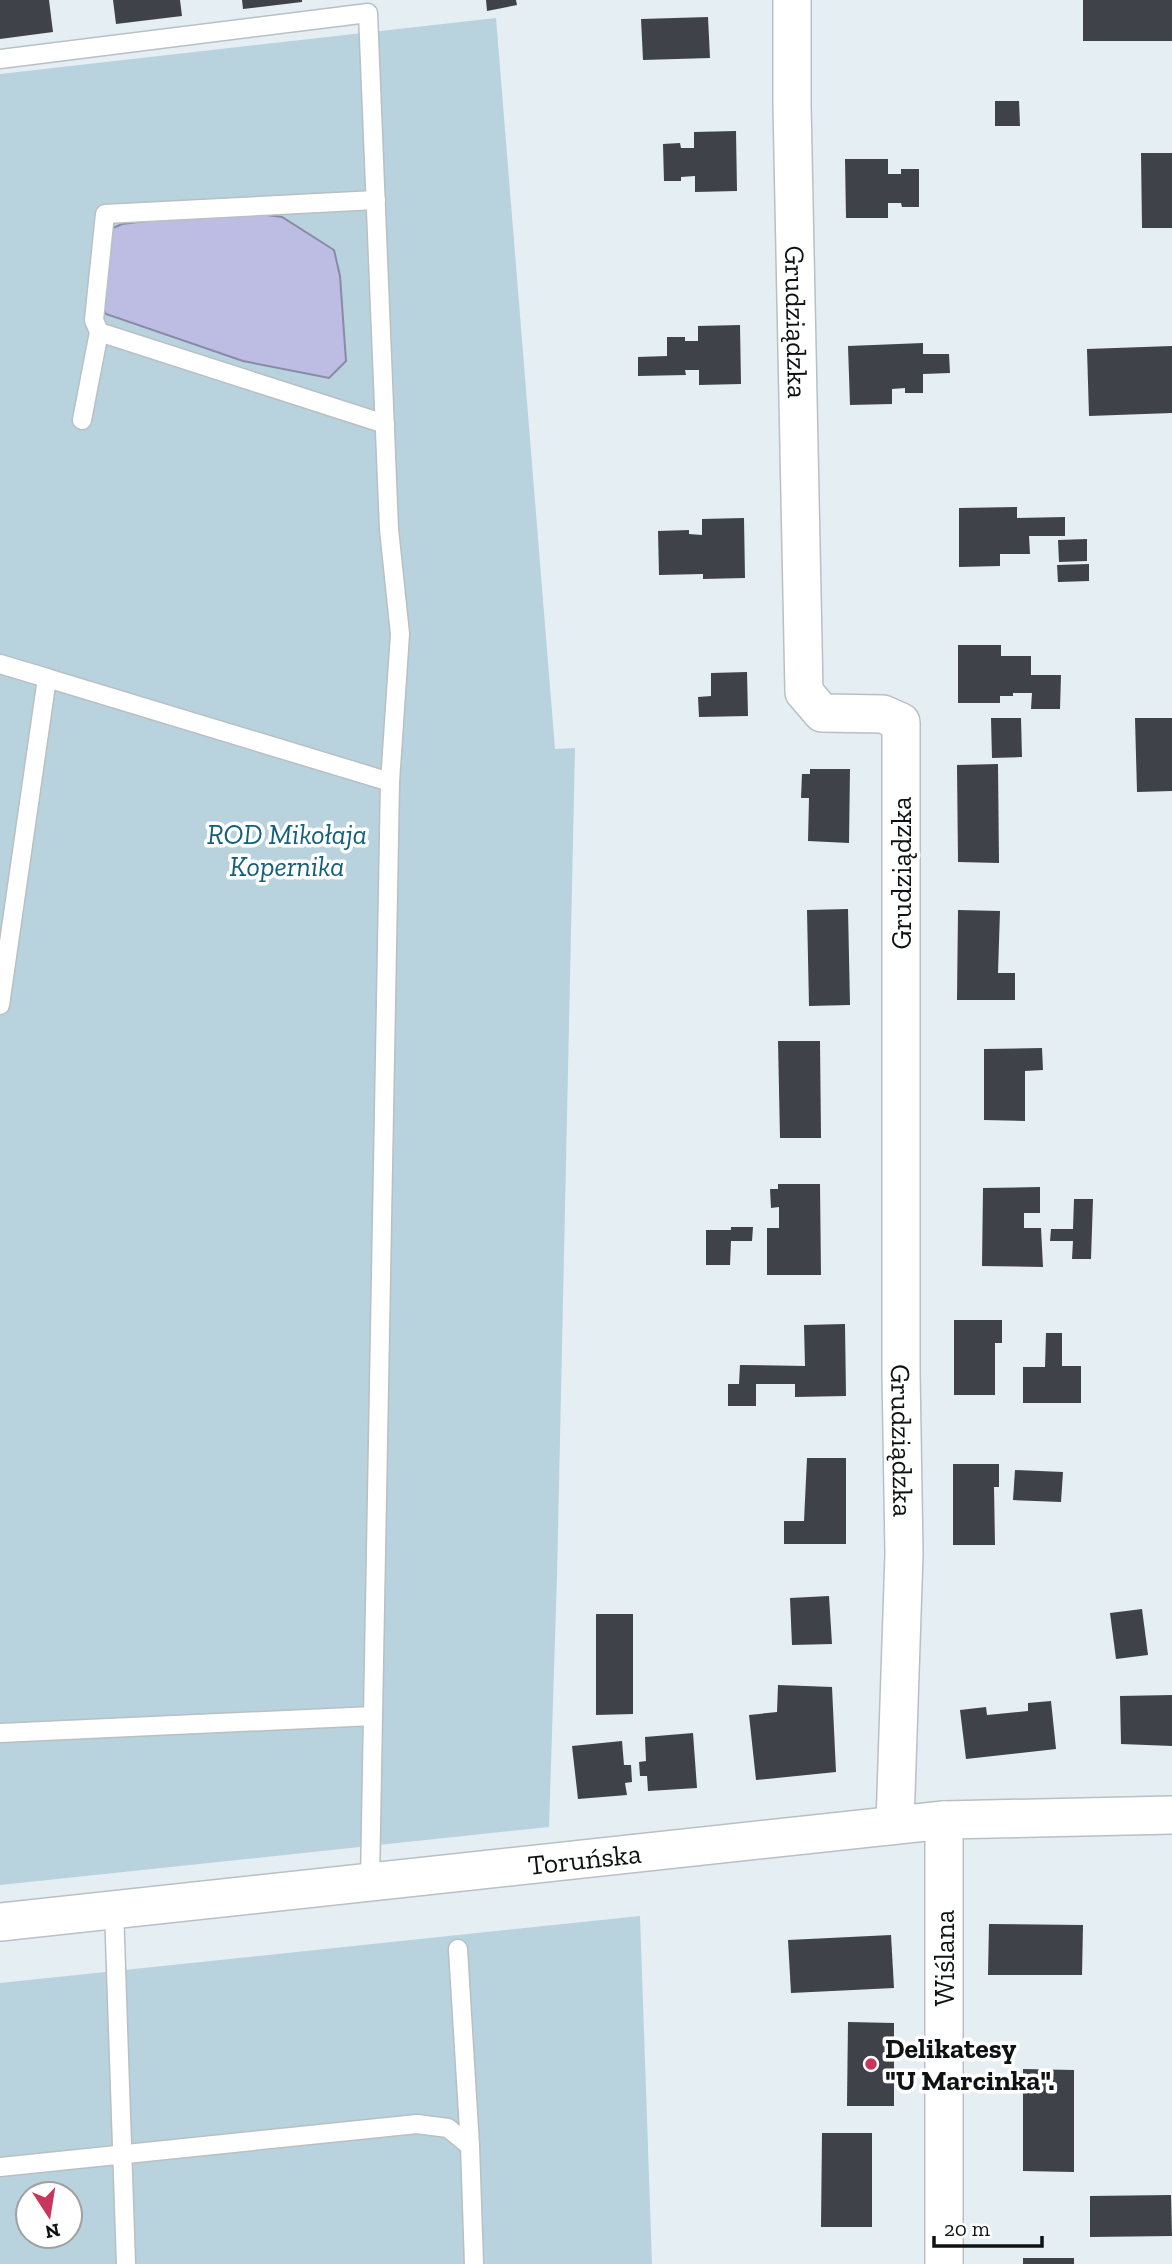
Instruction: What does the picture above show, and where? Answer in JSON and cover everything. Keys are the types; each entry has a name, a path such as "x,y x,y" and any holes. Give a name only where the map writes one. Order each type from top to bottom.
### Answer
{"street":[{"name":"Grudziądzka","path":"792,0 804,692 822,713 883,715 901,722 901,1331 904,1554 895,1824"},
{"name":"Toruńska","path":"0,1922 895,1824 943,1820 1172,1815"},
{"name":"Wiślana","path":"943,1820 944,2264"}],"lane":[{"path":"0,59 368,13 389,529 400,634 390,782 370,1881"},
{"path":"82,419 99,332 94,320 105,214 376,200"},
{"path":"99,332 385,424"},
{"path":"0,664 390,782"},
{"path":"0,1005 47,678"},
{"path":"0,1733 373,1716"},
{"path":"114,1909 126,2264"},
{"path":"458,1949 474,2264"},
{"path":"0,2167 417,2124 448,2128 470,2147"}],"green space":[{"name":"ROD Mikołaja Kopernika","path":"496,18 555,749 575,748 549,1827 0,1885 0,74"},
{"path":"640,1916 652,2264 0,2264 0,1983"}],"water":[{"path":"231,210 282,217 334,250 340,276 346,361 329,378 243,361 106,314 97,300 102,233 122,224"}],"building":[{"path":"0,0 49,0 53,32 0,39"},
{"path":"113,0 180,0 182,16 116,24"},
{"path":"242,0 302,0 302,2 243,9"},
{"path":"486,0 516,0 517,5 487,11"},
{"path":"1083,0 1172,0 1172,41 1083,41"},
{"path":"708,17 710,58 643,60 641,19"},
{"path":"995,101 1019,101 1020,126 995,126"},
{"path":"736,131 737,191 695,192 695,176 681,177 681,181 664,181 663,144 680,143 681,148 694,148 694,132"},
{"path":"1141,153 1172,153 1172,228 1142,228"},
{"path":"845,159 888,159 888,174 901,174 901,169 919,169 919,207 902,207 901,203 888,203 888,218 846,218"},
{"path":"740,325 741,384 699,385 699,370 685,370 686,375 638,376 638,357 667,356 667,337 685,337 685,341 698,341 698,326"},
{"path":"923,343 923,354 949,354 950,373 923,374 923,393 905,393 905,388 892,389 892,404 850,405 848,346"},
{"path":"1172,346 1172,413 1089,416 1087,349"},
{"path":"1017,507 1017,518 1065,517 1065,536 1029,536 1030,554 1000,554 1000,566 959,567 959,508"},
{"path":"744,518 745,578 703,579 703,574 659,575 658,531 689,530 689,534 702,535 702,519"},
{"path":"1087,539 1087,561 1059,562 1058,540"},
{"path":"1089,564 1089,581 1058,582 1057,565"},
{"path":"958,645 1001,645 1001,656 1031,656 1031,675 1061,675 1060,709 1031,709 1032,693 1000,696 1000,703 958,703"},
{"path":"747,672 748,716 699,717 698,697 711,696 711,673"},
{"path":"991,718 1021,718 1022,757 992,758"},
{"path":"1135,718 1172,718 1172,791 1137,792"},
{"path":"998,764 999,863 958,862 957,765"},
{"path":"810,769 850,769 849,843 808,841 809,798 801,798 802,774 810,774"},
{"path":"848,909 850,1005 809,1006 807,910"},
{"path":"958,910 1000,911 998,973 1015,973 1015,1000 957,1000"},
{"path":"778,1041 820,1041 821,1138 780,1138"},
{"path":"1042,1048 1043,1070 1025,1071 1025,1121 984,1120 984,1049"},
{"path":"778,1184 820,1184 821,1275 767,1275 767,1228 779,1228 779,1207 771,1208 770,1189 778,1189"},
{"path":"1040,1187 1040,1213 1024,1213 1024,1228 1041,1228 1043,1267 982,1266 983,1188"},
{"path":"1074,1199 1093,1199 1091,1259 1072,1259 1073,1241 1050,1241 1051,1229 1073,1229"},
{"path":"731,1227 753,1227 752,1241 731,1241 730,1265 706,1265 706,1230 731,1230"},
{"path":"954,1320 1002,1320 1002,1343 995,1343 995,1395 954,1395"},
{"path":"845,1324 846,1396 795,1397 795,1384 756,1384 756,1406 728,1406 728,1384 739,1384 740,1365 805,1366 804,1325"},
{"path":"1046,1333 1062,1333 1062,1366 1081,1366 1081,1403 1023,1403 1023,1367 1045,1367"},
{"path":"807,1458 846,1458 846,1544 784,1544 784,1521 804,1521"},
{"path":"953,1464 999,1464 999,1487 994,1487 995,1545 953,1545"},
{"path":"1015,1470 1063,1472 1061,1502 1013,1500"},
{"path":"829,1596 832,1644 792,1645 790,1598"},
{"path":"1142,1609 1148,1655 1116,1659 1110,1613"},
{"path":"596,1614 633,1614 633,1714 596,1715"},
{"path":"778,1685 832,1687 836,1772 756,1780 749,1715 777,1712"},
{"path":"1172,1695 1172,1746 1121,1744 1120,1696"},
{"path":"1051,1701 1056,1749 966,1759 960,1710 986,1707 987,1715 1028,1711 1028,1703"},
{"path":"693,1733 697,1788 648,1791 647,1776 640,1776 639,1762 646,1761 645,1737"},
{"path":"622,1741 624,1765 631,1765 632,1782 625,1783 627,1795 578,1799 572,1746"},
{"path":"989,1924 1083,1925 1082,1975 988,1975"},
{"path":"891,1935 894,1988 791,1993 788,1940"},
{"name":"Delikatesy \"U Marcinka\".","path":"848,2022 894,2023 894,2106 847,2106"},
{"path":"1023,2069 1074,2070 1074,2172 1023,2171"},
{"path":"822,2133 872,2133 872,2227 821,2227"},
{"path":"1171,2195 1172,2236 1090,2237 1090,2196"},
{"path":"1023,2258 1074,2258 1074,2264 1023,2264"}],"place":[{"name":"Delikatesy \"U Marcinka\".","path":"871,2064"}]}
